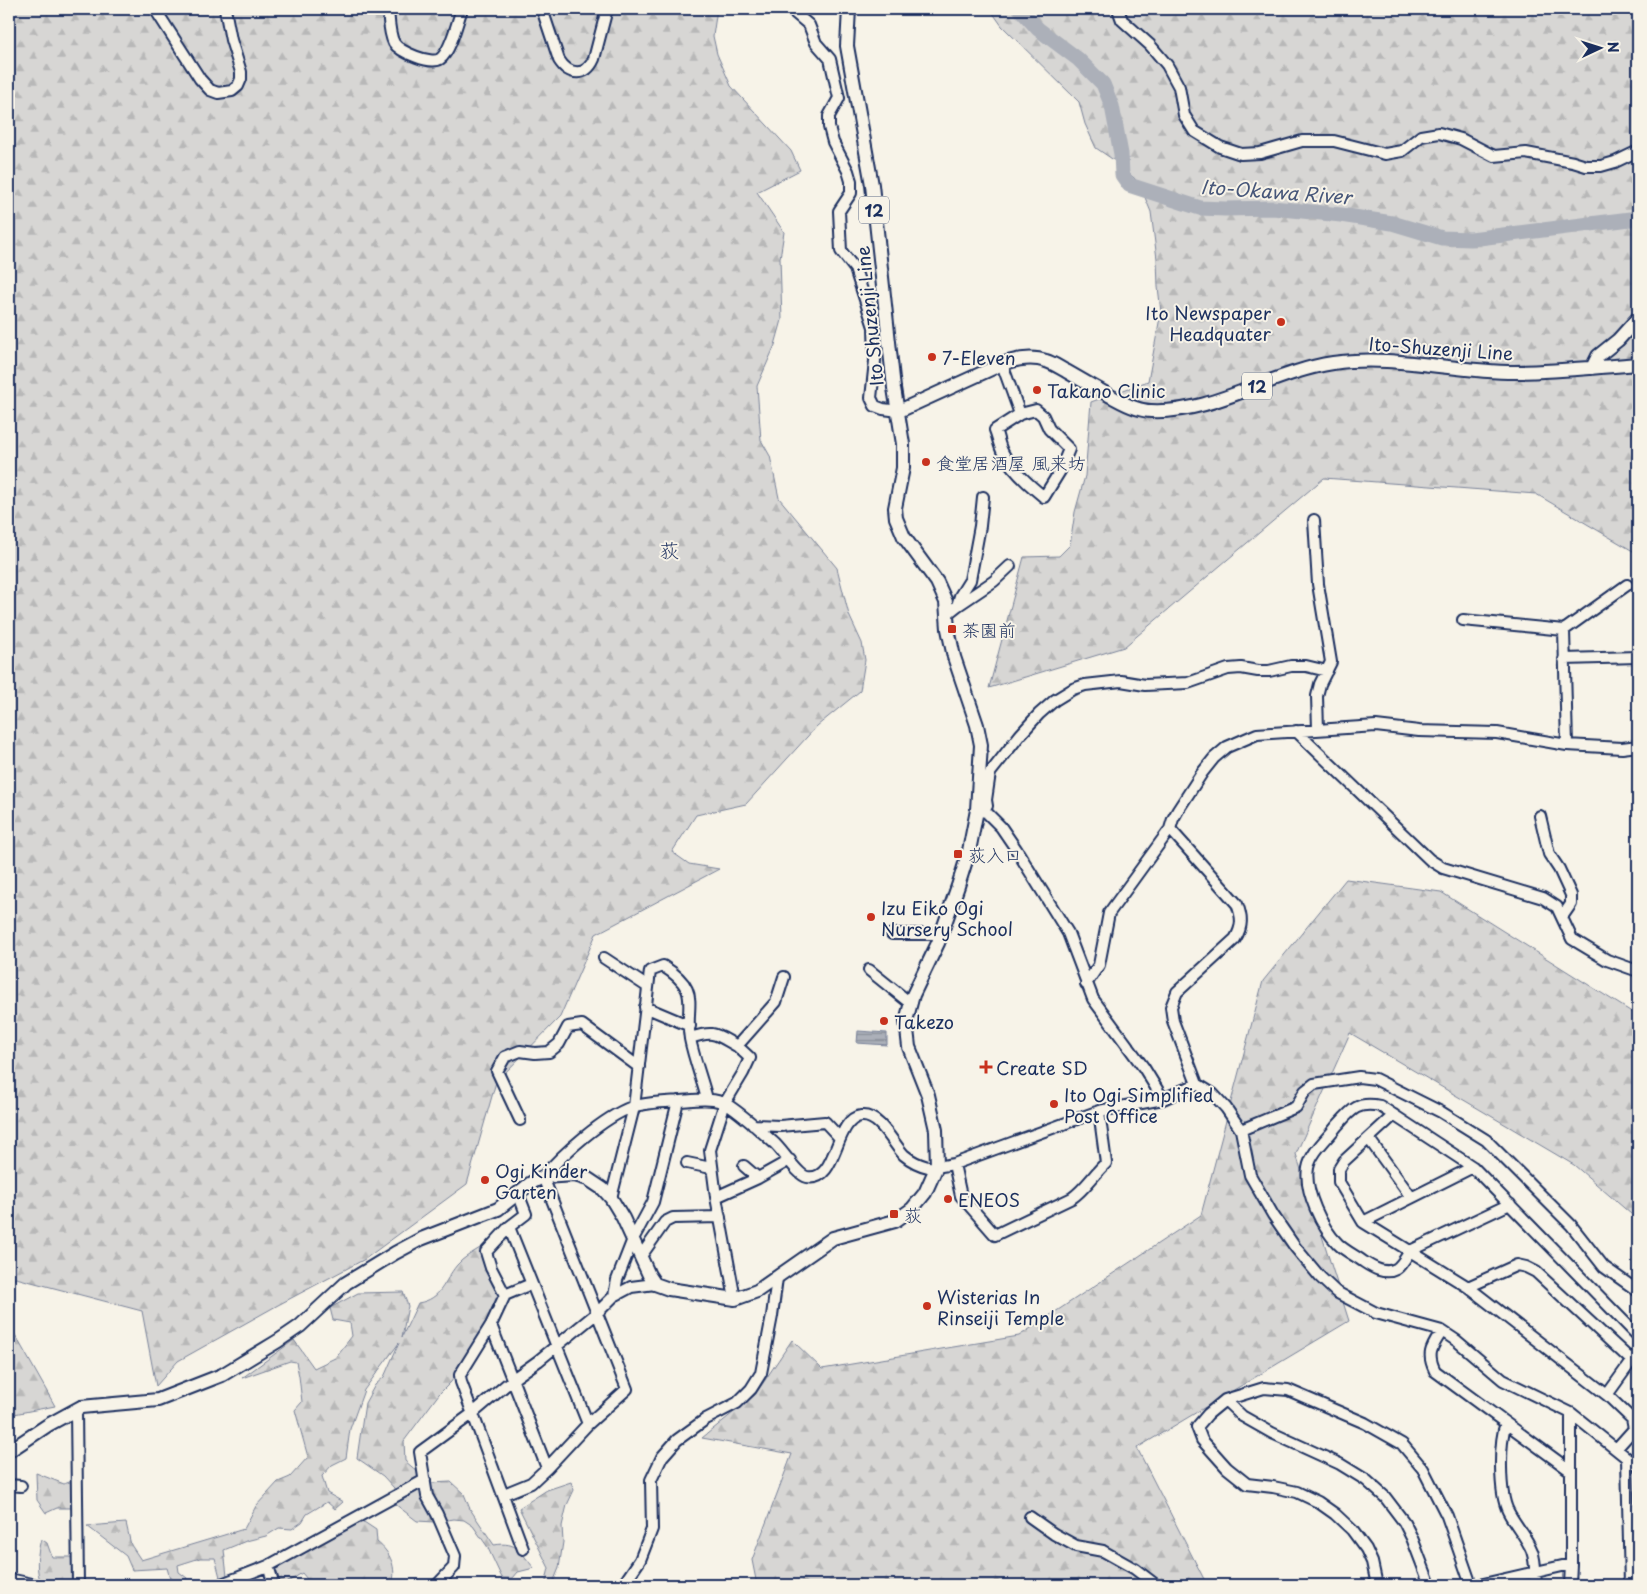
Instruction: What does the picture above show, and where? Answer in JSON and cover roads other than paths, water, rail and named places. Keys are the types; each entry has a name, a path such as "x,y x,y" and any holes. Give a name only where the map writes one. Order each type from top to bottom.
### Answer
{"main road":[{"name":"Ito Shuzenji Line","path":"849,9 847,46 872,185 894,388 903,444 904,468 896,508 896,518 904,537 937,582 946,602 952,610 948,629 954,657 977,725 981,745 977,810 969,851 941,934 910,1003 906,1021 909,1047 928,1095 936,1130 937,1166"},
{"path":"1592,368 1598,356 1618,340 1638,318"},
{"name":"Ito-Shuzenji Line","path":"899,412 1011,360 1030,358 1047,361 1129,406 1148,412 1175,412 1194,408 1302,371 1340,362 1391,360 1514,372 1638,364"},
{"path":"9,1451 48,1425 81,1407 158,1400 222,1375 300,1326 346,1284 395,1253 421,1240 498,1209 531,1183 543,1177 575,1175 597,1184 612,1198 655,1284 669,1289 735,1299 757,1291 832,1238 876,1228 899,1219 912,1209 925,1193 932,1181 937,1166"}],"street":[{"path":"155,9 200,79 210,90 218,93 232,91 238,86 241,79 241,72 231,40 225,9"},
{"path":"388,9 394,42 402,50 423,60 434,61 439,60 445,53 462,9"},
{"path":"542,9 559,60 571,72 585,71 591,66 607,9"},
{"path":"790,9 809,25 816,43 830,59 839,98 829,116 829,127 833,142 851,181 851,193 839,211 841,250 855,269 874,327 875,361 871,398 875,406 899,412"},
{"path":"1118,9 1122,20 1150,45 1167,65 1178,87 1184,114 1194,131 1220,146 1241,154 1260,153 1302,142 1334,141 1385,154 1402,151 1421,136 1440,133 1461,139 1494,156 1526,153 1586,166 1601,166 1615,162 1638,151"},
{"path":"1002,364 1020,414"},
{"path":"1036,410 1042,416 1049,429 1069,449 1060,471 1044,497 1011,465 1002,451 995,430 1020,414 1036,410"},
{"path":"952,610 970,580 973,570 983,497"},
{"path":"1314,520 1318,584 1331,662 1320,684 1317,696 1318,729"},
{"path":"952,610 994,581 1010,566"},
{"path":"1463,620 1564,630 1627,585"},
{"path":"1564,630 1567,745"},
{"path":"1564,658 1638,657"},
{"path":"977,810 987,806 990,773 1020,735 1055,700 1073,689 1085,685 1121,680 1146,685 1188,682 1228,669 1241,668 1269,671 1291,666 1306,666 1326,671"},
{"path":"1086,984 1099,965 1110,913 1170,829 1178,810 1202,773 1214,758 1227,747 1257,734 1376,726 1420,731 1497,733 1567,745 1622,748 1638,746"},
{"path":"1296,731 1430,860 1443,868 1543,898 1557,907 1572,939 1607,960 1638,971"},
{"path":"977,810 986,812 1001,827 1016,849 1068,933 1086,984 1098,1005 1144,1068 1163,1099"},
{"path":"1540,816 1549,854 1559,869 1571,895 1571,904 1562,917"},
{"path":"1170,829 1237,904 1241,916 1241,929 1235,938 1177,992 1171,1007 1173,1021 1198,1084 1213,1094 1226,1108 1241,1130 1250,1175 1273,1215 1295,1247 1320,1277 1336,1292 1376,1313 1442,1331 1503,1380 1571,1413 1638,1465"},
{"path":"892,934 941,934"},
{"path":"604,958 648,987"},
{"path":"612,1198 634,1107 650,971 664,966 675,973 690,994 690,1038 708,1099"},
{"path":"869,970 910,1003"},
{"path":"737,1046 776,1002 784,977"},
{"path":"645,1007 690,1026"},
{"path":"520,1120 497,1071 505,1057 512,1054 520,1052 548,1052 559,1044 568,1027 582,1025 639,1067"},
{"path":"690,1038 708,1032 714,1033 737,1046 750,1058 725,1103 710,1150 711,1168 735,1299"},
{"path":"1241,1130 1296,1106 1305,1091 1314,1084 1359,1077 1375,1080 1441,1112 1486,1140 1571,1225 1604,1267 1638,1291"},
{"path":"504,1494 531,1483 588,1424 627,1388 543,1177 576,1144 620,1112 634,1107 678,1101 708,1099 725,1103 780,1147 803,1175 811,1177 825,1170 831,1161 846,1126 852,1119 864,1116 874,1119 880,1124 910,1159 930,1167 954,1164 1099,1111 1163,1099 1198,1084"},
{"path":"614,1296 617,1280 633,1239 653,1202 678,1101"},
{"path":"1510,1204 1410,1251 1395,1270 1382,1271 1374,1269 1339,1245 1328,1230 1315,1206 1307,1183 1308,1166 1314,1154 1355,1106 1368,1103 1380,1106 1473,1167 1510,1204 1638,1336"},
{"path":"954,1164 962,1196 995,1235 1072,1198 1080,1192 1106,1163 1099,1111"},
{"path":"1394,1115 1344,1161 1339,1169 1339,1182 1363,1222 1468,1288 1607,1395 1632,1420 1634,1429 1616,1449"},
{"path":"753,1125 780,1126 826,1122 840,1138"},
{"path":"1369,1139 1411,1197"},
{"path":"716,1197 758,1178 790,1160"},
{"path":"687,1163 711,1168"},
{"path":"744,1166 758,1178"},
{"path":"1363,1222 1473,1167"},
{"path":"505,1295 491,1268 486,1252 509,1227 526,1214 518,1193"},
{"path":"641,1256 665,1222 673,1218 720,1217"},
{"path":"509,1227 588,1424"},
{"path":"1468,1288 1517,1265 1526,1267 1536,1272 1632,1361"},
{"path":"623,1585 640,1560 652,1529 651,1480 662,1457 677,1440 691,1429 737,1403 751,1389 760,1373 772,1316 777,1278"},
{"path":"523,1548 472,1414 460,1375 491,1325 505,1295 531,1284"},
{"path":"437,1585 454,1567 455,1556 427,1496 420,1452 472,1414 597,1313 614,1296 631,1288 655,1284"},
{"path":"491,1325 547,1468"},
{"path":"1442,1331 1430,1351 1430,1361 1435,1371 1572,1471"},
{"path":"1607,1395 1638,1352"},
{"path":"1377,1585 1372,1562 1366,1549 1352,1530 1336,1514 1318,1502 1297,1492 1247,1484 1227,1468 1202,1440 1197,1427 1208,1414 1225,1400 1264,1388 1288,1390 1365,1423 1402,1444 1423,1469 1447,1516 1470,1585"},
{"path":"1225,1400 1242,1416 1272,1433 1340,1464 1366,1480 1385,1497 1404,1522 1430,1585"},
{"path":"76,1410 78,1585"},
{"path":"1570,1585 1571,1413"},
{"path":"1506,1424 1502,1434 1503,1494 1508,1510 1532,1551 1535,1563 1536,1585"},
{"path":"1627,1458 1634,1523 1630,1585"},
{"path":"219,1585 268,1566 425,1480"},
{"path":"9,1485 21,1486"},
{"path":"1030,1518 1076,1546 1103,1552 1134,1569 1156,1585"},
{"path":"1479,1585 1571,1564"},
{"path":"268,1566 274,1585"},
{"path":"9,1579 37,1585"}],"waterway":[{"name":"Ito-Okawa River","path":"1020,9 1038,29 1078,59 1103,84 1112,106 1121,154 1122,175 1129,185 1200,208 1273,208 1341,215 1392,223 1442,238 1471,239 1638,218"}],"place":[{"name":"Ito Newspaper Headquater","path":"1281,322"},
{"name":"7-Eleven","path":"932,357"},
{"name":"Takano Clinic","path":"1037,390"},
{"name":"食堂居酒屋 風来坊","path":"926,462"},
{"name":"茶園前","path":"952,629"},
{"name":"荻入口","path":"958,854"},
{"name":"Izu Eiko Ogi Nursery School","path":"871,917"},
{"name":"Takezo","path":"884,1021"},
{"name":"Create SD","path":"986,1067"},
{"name":"Ito Ogi Simplified Post Office","path":"1054,1104"},
{"name":"Ogi Kinder Garten","path":"485,1180"},
{"name":"ENEOS","path":"948,1199"},
{"name":"荻","path":"894,1214"},
{"name":"Wisterias In Rinseiji Temple","path":"927,1306"}],"district":[{"name":"荻","path":"669,550"}]}
